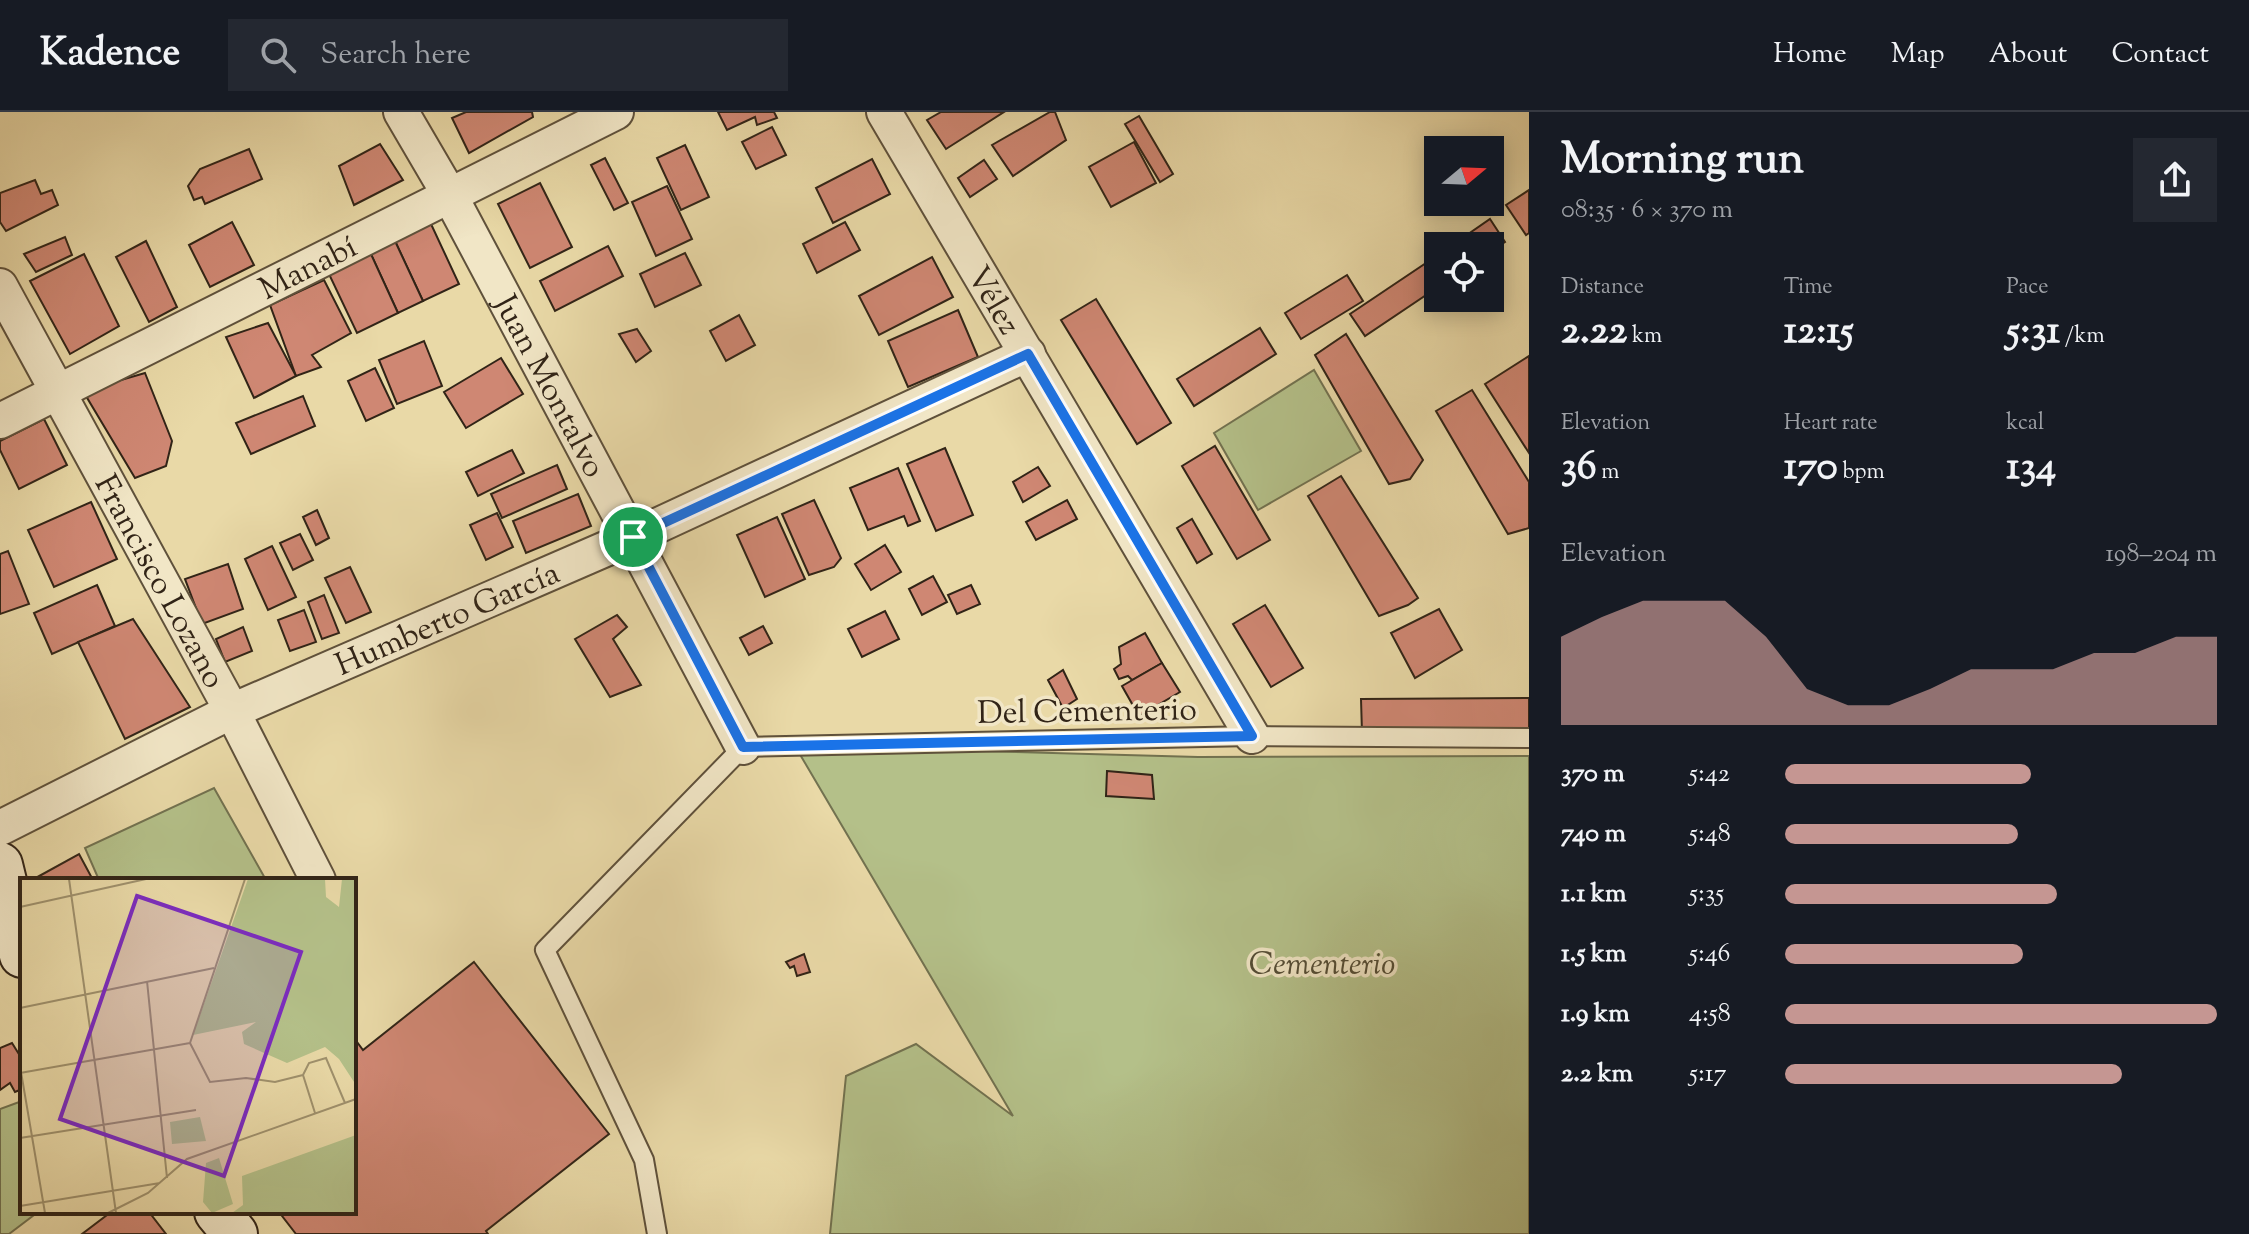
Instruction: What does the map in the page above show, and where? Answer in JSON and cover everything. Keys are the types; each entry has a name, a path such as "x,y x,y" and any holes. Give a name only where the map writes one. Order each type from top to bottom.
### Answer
{"street":[{"name":"Juan Montalvo","path":"401,112 449,194 743,747"},
{"name":"Manabí","path":"0,421 616,112"},
{"name":"Vélez","path":"884,112 1252,736"},
{"name":"Francisco Lozano","path":"0,286 232,711 317,878"},
{"name":"Humberto García","path":"0,828 232,711 633,537 1028,354"},
{"path":"0,865 20,947"},
{"path":"0,960 20,970"},
{"path":"219,1214 235,1234"}],"lane":[{"name":"Del Cementerio","path":"743,747 1252,736 1529,738"},
{"path":"657,1234 644,1160 545,950 743,747"}],"green space":[{"path":"1314,370 1361,451 1258,510 1214,433"},
{"name":"Cementerio","path":"795,746 1198,757 1529,756 1529,1234 830,1234 846,1076 916,1044 1013,1116"},
{"path":"214,788 265,878 98,878 85,848"},
{"path":"20,1102 20,1214 35,1214 9,1234 0,1234 0,1109"}],"building":[{"path":"466,112 532,112 533,117 469,153 452,118"},
{"path":"718,112 774,112 777,118 757,125 755,117 727,130"},
{"path":"941,112 1004,112 946,149 927,120"},
{"path":"1055,112 1066,140 1013,176 992,145"},
{"path":"1139,116 1173,174 1160,182 1125,124"},
{"path":"772,127 786,155 756,169 742,142"},
{"path":"1134,142 1156,183 1111,207 1089,167"},
{"path":"380,144 403,180 354,205 339,166"},
{"path":"685,145 709,197 681,210 657,158"},
{"path":"249,149 262,179 205,204 202,197 194,200 188,186 200,169"},
{"path":"605,158 628,203 614,210 591,165"},
{"path":"872,159 890,194 833,223 816,188"},
{"path":"984,160 997,179 970,197 958,178"},
{"path":"35,180 41,194 52,190 58,205 6,231 0,222 0,193"},
{"path":"540,183 572,247 530,268 498,204"},
{"path":"667,186 692,239 656,256 632,202"},
{"path":"1529,190 1529,233 1526,235 1506,205"},
{"path":"1490,219 1498,232 1471,232"},
{"path":"232,222 254,265 210,287 189,245"},
{"path":"845,222 860,250 817,273 803,244"},
{"path":"431,224 459,284 423,301 395,241"},
{"path":"65,237 72,255 36,272 24,254"},
{"path":"146,241 177,307 149,322 116,257"},
{"path":"395,241 423,301 398,313 370,252"},
{"path":"608,246 623,276 555,311 540,281"},
{"path":"370,252 398,313 357,333 328,272"},
{"path":"685,253 701,285 655,307 640,274"},
{"path":"84,254 119,326 70,354 30,281"},
{"path":"932,257 953,297 879,335 859,296"},
{"path":"1424,264 1424,296 1365,336 1350,314"},
{"path":"1347,275 1363,301 1301,339 1285,313"},
{"path":"324,280 351,333 312,355 321,367 296,376 270,305"},
{"path":"1096,299 1171,423 1137,444 1061,320"},
{"path":"958,310 978,357 908,387 888,341"},
{"path":"739,315 755,345 726,361 710,331"},
{"path":"268,323 296,376 254,398 226,337"},
{"path":"1260,328 1276,354 1194,406 1177,379"},
{"path":"637,329 651,351 636,362 619,334"},
{"path":"1346,334 1423,460 1410,479 1389,484 1315,355"},
{"path":"424,341 442,386 397,404 379,360"},
{"path":"1529,356 1529,453 1485,384"},
{"path":"501,358 523,394 466,428 444,392"},
{"path":"375,368 394,408 366,421 348,381"},
{"path":"145,373 172,441 166,466 135,478 83,391"},
{"path":"1472,390 1529,482 1529,528 1508,534 1436,411"},
{"path":"303,396 315,426 251,454 236,423"},
{"path":"44,419 67,465 19,489 0,450 0,441"},
{"path":"1215,446 1270,540 1237,559 1182,466"},
{"path":"945,448 973,515 936,531 907,464"},
{"path":"512,450 524,473 478,496 466,472"},
{"path":"557,465 567,489 502,518 491,494"},
{"path":"1038,467 1050,486 1023,502 1013,482"},
{"path":"898,468 920,521 908,526 904,516 868,530 850,488"},
{"path":"1341,476 1418,598 1408,605 1379,616 1308,496"},
{"path":"578,494 591,526 526,553 513,521"},
{"path":"814,500 841,558 834,567 809,575 782,514"},
{"path":"1067,500 1077,519 1036,540 1026,522"},
{"path":"91,502 117,559 54,587 28,530"},
{"path":"317,510 329,538 316,545 303,517"},
{"path":"497,513 513,547 486,560 470,525"},
{"path":"777,517 805,579 765,597 737,535"},
{"path":"1192,519 1212,554 1197,563 1177,528"},
{"path":"300,534 313,560 293,570 280,543"},
{"path":"885,545 901,572 871,590 855,564"},
{"path":"272,546 296,597 268,610 245,559"},
{"path":"8,551 29,604 0,614 0,554"},
{"path":"228,564 243,609 202,624 185,579"},
{"path":"350,567 371,612 346,623 325,578"},
{"path":"933,576 947,602 922,615 909,589"},
{"path":"97,585 115,626 52,654 34,613"},
{"path":"971,585 980,604 957,614 948,595"},
{"path":"324,595 339,633 322,639 308,602"},
{"path":"1265,605 1303,668 1271,687 1233,624"},
{"path":"1439,609 1462,650 1415,678 1391,633"},
{"path":"304,610 316,642 290,651 278,620"},
{"path":"885,611 899,639 862,657 848,629"},
{"path":"617,615 627,627 613,639 641,685 610,697 575,639"},
{"path":"133,619 190,707 125,739 78,642"},
{"path":"763,626 772,643 749,655 740,638"},
{"path":"243,627 252,651 225,662 216,639"},
{"path":"1145,633 1162,663 1132,680 1128,676 1119,679 1114,669 1121,664 1119,647"},
{"path":"1162,663 1180,692 1139,716 1122,686"},
{"path":"1063,670 1077,699 1063,708 1048,680"},
{"path":"1529,698 1529,731 1362,733 1361,699"},
{"path":"1107,771 1152,775 1154,799 1106,796"},
{"path":"79,854 92,878 36,878"},
{"path":"804,954 810,972 797,976 794,966 790,968 786,962"},
{"path":"474,962 609,1134 486,1231 488,1234 296,1234 281,1214 356,1214 356,1041 363,1050"},
{"path":"12,1043 20,1056 20,1090 15,1092 10,1083 0,1090 0,1048"},
{"path":"108,1214 151,1214 166,1234 82,1234"}],"route":[{"path":"1028,354 1252,736 743,747 633,537 1028,354"}]}
